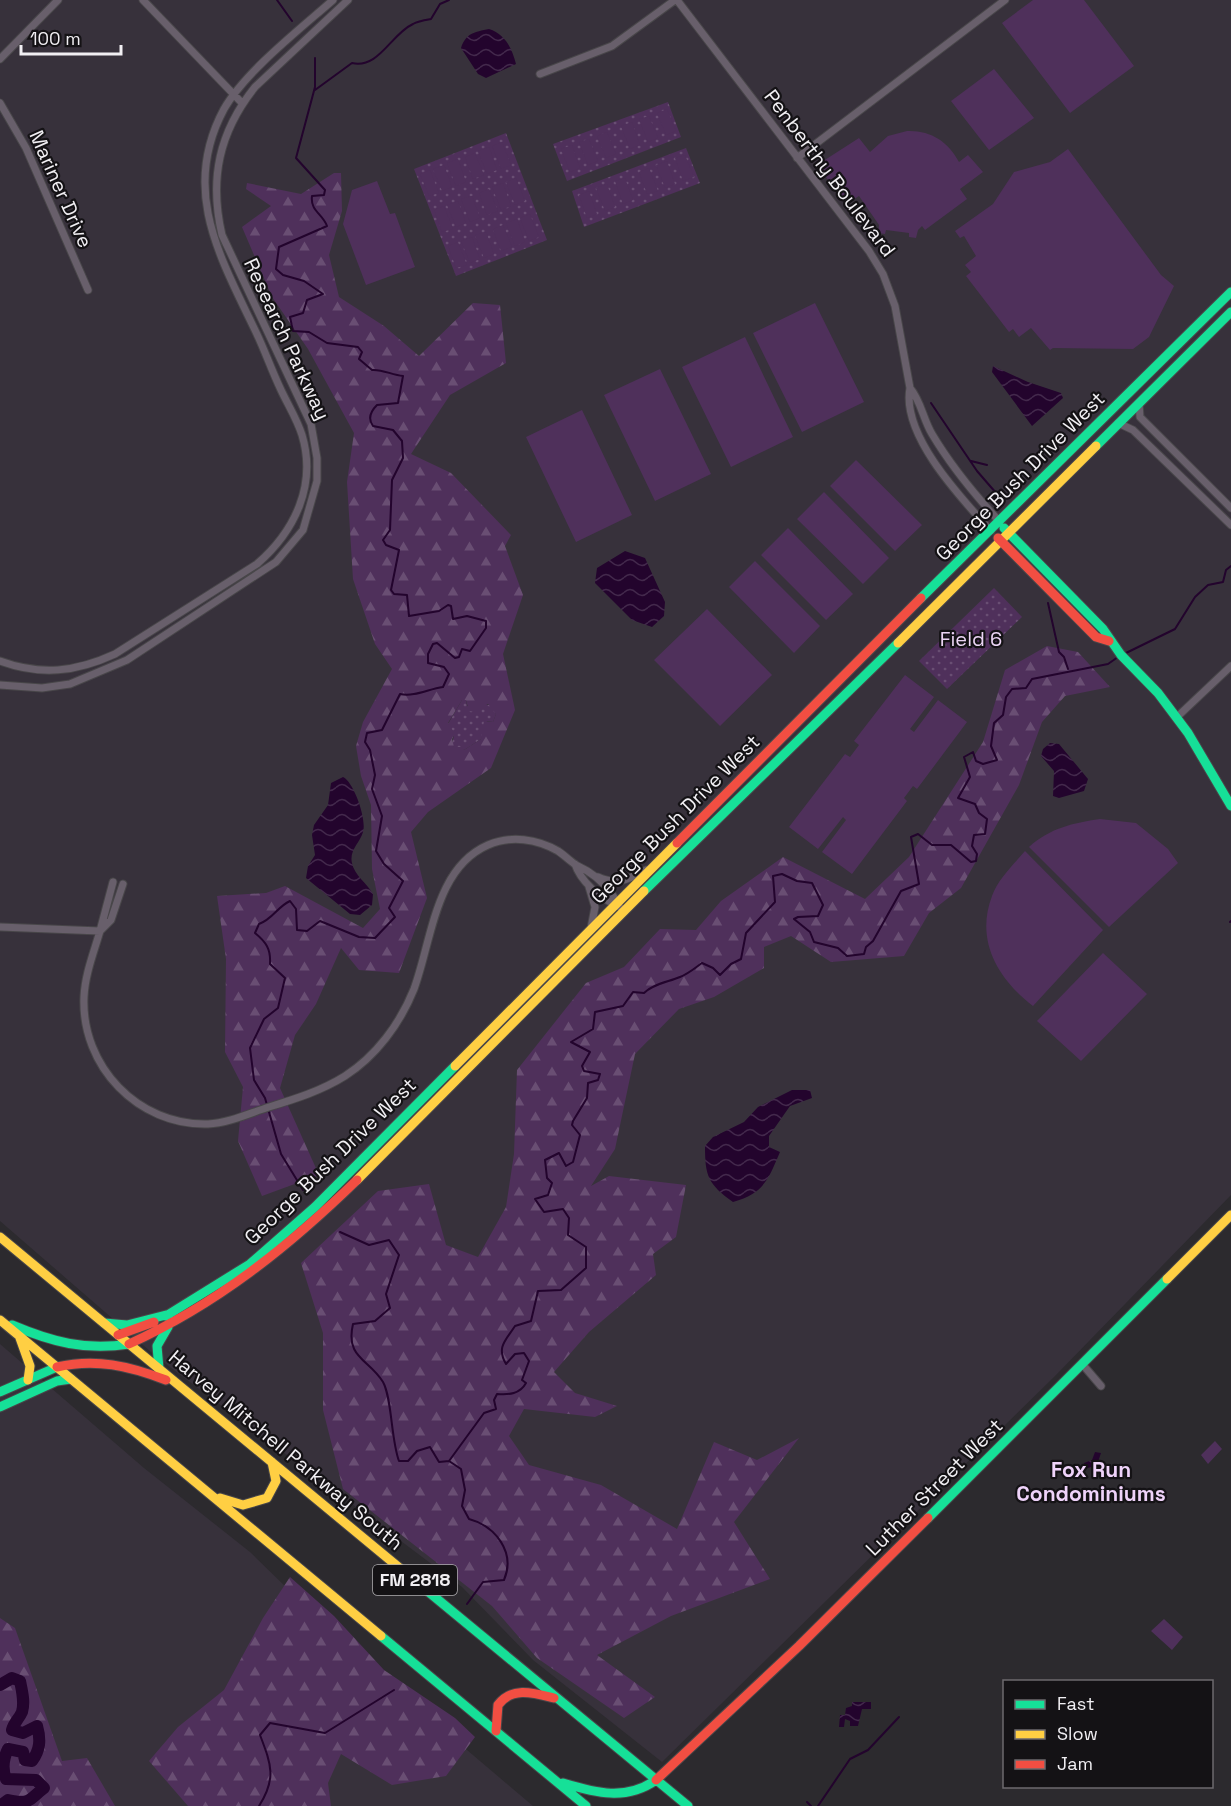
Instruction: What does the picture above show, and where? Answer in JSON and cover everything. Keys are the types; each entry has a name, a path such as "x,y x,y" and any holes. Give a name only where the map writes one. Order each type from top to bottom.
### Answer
{"main road":[{"path":"1199,344 1197,338 1222,312 1228,294"},
{"name":"George Bush Drive West","path":"118,1335 140,1329 170,1314 237,1273 280,1239 1228,294"},
{"name":"George Bush Drive West","path":"0,1320 55,1343 80,1349 104,1350 129,1344 168,1327 235,1287 307,1230 553,986 623,912 1231,312"},
{"name":"Penberthy Boulevard","path":"1000,522 1103,629 1109,641 1177,717 1231,806"},
{"name":"Penberthy Boulevard","path":"991,531 1096,637 1109,641"},
{"name":"Luther Street West","path":"559,1782 598,1794 615,1795 643,1790 656,1780 799,1646 1231,1215"},
{"name":"Harvey Mitchell Parkway South","path":"0,1237 688,1806"},
{"path":"103,1323 128,1325 170,1314"},
{"name":"FM 2818","path":"0,1320 586,1806"},
{"path":"159,1369 157,1347 168,1327"},
{"path":"20,1337 30,1366 28,1380"},
{"path":"0,1392 57,1367 79,1362 114,1362 178,1384"},
{"path":"0,1407 57,1381 71,1379"},
{"path":"208,1492 232,1504 258,1504 267,1498 275,1486 276,1472 272,1462"},
{"path":"496,1731 494,1715 497,1706 507,1695 524,1691 558,1699"}],"street":[{"path":"0,59 58,0"},
{"path":"143,0 242,103"},
{"name":"Research Parkway","path":"0,662 59,672 93,664 115,654 257,564 287,533 304,494 307,477 303,436 220,260 207,214 205,176 214,134 234,95 333,0"},
{"name":"Research Parkway","path":"0,685 42,688 70,684 127,660 260,575 291,547 303,530 317,481 317,458 311,424 231,257 217,213 217,163 231,123 242,103 255,87 348,0"},
{"path":"540,74 612,46 676,0"},
{"name":"Penberthy Boulevard","path":"676,0 856,234 883,274 895,306 910,388 908,399 920,437 959,496 991,531"},
{"path":"797,158 1005,0"},
{"name":"Mariner Drive","path":"0,103 26,148 88,290"},
{"path":"207,214 217,213"},
{"path":"249,319 260,315"},
{"name":"Penberthy Boulevard","path":"910,388 916,395 930,432 963,482 1000,522"},
{"path":"1139,403 1140,417 1231,508"},
{"path":"1118,423 1133,430 1231,525"},
{"path":"1174,470 1183,461"},
{"path":"225,584 229,593"},
{"path":"1177,717 1231,666"},
{"path":"113,882 87,974 84,1005 92,1046 105,1072 127,1096 159,1115 198,1124 226,1121 293,1100 326,1087 352,1071 392,1031 414,987 449,882 457,868 471,855 496,842 523,840 550,847 593,874 607,881 619,882 628,880 653,865"},
{"path":"575,864 577,871 605,901 615,903"},
{"path":"593,874 612,894 615,903 623,912"},
{"path":"587,882 595,907 590,928"},
{"path":"100,931 111,920 123,885"},
{"path":"0,927 86,928 100,931"},
{"path":"1083,1365 1101,1386"}],"shaded area":[{"path":"0,0 1231,0 1231,1195 1056,1375 662,1762 533,1660 462,1587 158,1358 0,1221"},
{"path":"0,1344 144,1468 250,1552 361,1660 533,1806 0,1806"}],"green space":[{"path":"1033,0 1084,0 1134,66 1070,113 1002,23"},
{"path":"994,69 1034,118 989,150 951,101"},
{"path":"668,102 681,137 567,181 553,144"},
{"path":"667,109 676,131 666,135 657,113"},
{"path":"649,116 658,138 648,142 639,119"},
{"path":"632,122 640,145 630,149 621,126"},
{"path":"907,131 923,132 937,138 949,148 959,162 968,155 983,172 960,189 967,199 925,230 922,226 916,238 909,237 909,233 886,230 885,234 878,233 879,225 859,196 846,204 817,165 859,138 870,152 888,136"},
{"path":"607,132 616,154 606,158 597,136"},
{"path":"506,133 547,240 456,276 414,169"},
{"path":"589,139 598,161 588,165 579,142"},
{"path":"502,142 511,165 501,169 492,146"},
{"path":"572,145 580,168 570,172 561,149"},
{"path":"489,147 497,170 487,174 478,151"},
{"path":"686,148 700,183 584,227 572,191"},
{"path":"1068,149 1161,275 1174,286 1149,337 1133,349 1053,348 1050,350 1031,328 1019,337 1013,329 1009,332 966,276 971,272 965,265 976,256 964,236 960,238 955,231 993,204 1014,172 1050,162"},
{"path":"475,153 484,175 473,179 465,157"},
{"path":"685,155 694,177 683,181 675,158"},
{"path":"458,159 466,182 456,186 447,163"},
{"path":"667,161 675,184 665,188 656,165"},
{"path":"444,165 452,187 442,191 433,169"},
{"path":"649,168 658,191 647,194 639,172"},
{"path":"430,170 439,193 429,196 420,174"},
{"path":"334,173 341,173 342,211 329,255 339,297 384,326 419,356 473,303 500,305 506,363 450,395 411,454 451,473 511,535 505,546 523,595 503,654 515,710 491,768 428,812 411,832 427,898 399,973 359,970 341,948 316,1004 295,1035 280,1088 319,1175 262,1196 238,1141 243,1087 225,1052 226,959 217,896 266,893 285,886 363,928 380,909 372,869 371,805 361,776 356,746 363,722 392,669 375,644 353,579 347,482 354,433 308,349 272,297 242,227 271,206 246,189 247,183 301,194","holes":["462,700 466,700 469,711 475,712 488,704 496,714 493,722 484,721 481,739 464,750 461,747 454,747 452,739 455,734 448,723"]},
{"path":"516,178 525,201 515,205 506,182"},
{"path":"625,178 633,200 623,204 615,181"},
{"path":"377,181 390,214 395,213 415,267 366,285 343,224 352,190"},
{"path":"503,183 511,206 501,210 492,187"},
{"path":"607,184 615,207 605,211 596,188"},
{"path":"489,189 498,211 487,215 479,193"},
{"path":"589,191 597,214 587,218 579,195"},
{"path":"472,196 480,218 470,222 461,199"},
{"path":"458,201 466,223 456,227 447,205"},
{"path":"444,206 453,229 442,232 434,210"},
{"path":"530,214 539,237 529,241 520,218"},
{"path":"517,219 525,242 515,246 506,223"},
{"path":"503,225 512,247 501,251 493,229"},
{"path":"486,232 494,254 484,258 475,235"},
{"path":"472,237 480,259 470,263 461,241"},
{"path":"458,242 467,265 456,268 448,246"},
{"path":"815,303 864,402 802,432 753,333"},
{"path":"745,337 793,437 731,467 682,367"},
{"path":"660,369 711,474 655,501 604,395"},
{"path":"582,410 632,515 576,542 526,437"},
{"path":"856,460 922,525 895,551 830,486"},
{"path":"824,492 889,558 863,584 797,519"},
{"path":"788,528 853,594 826,620 761,555"},
{"path":"755,561 820,626 794,653 729,587"},
{"name":"Field 6","path":"994,588 1022,617 947,689 919,661"},
{"path":"707,609 772,675 720,726 654,660"},
{"path":"1047,646 1078,652 1110,687 1065,696 1042,722 1019,785 961,888 929,913 904,956 831,962 791,936 764,947 764,968 714,997 679,1009 635,1054 615,1149 591,1186 609,1176 686,1185 676,1237 653,1254 656,1275 589,1332 554,1372 575,1393 617,1406 595,1417 524,1409 509,1436 529,1465 601,1485 677,1529 714,1442 757,1460 799,1438 734,1522 770,1579 671,1616 597,1655 655,1697 624,1718 537,1658 492,1606 343,1489 323,1410 323,1333 301,1263 378,1191 429,1184 446,1245 478,1257 506,1207 514,1154 517,1070 586,983 624,967 660,929 696,930 721,901 783,857 865,899 909,857 983,742 1005,670"},
{"path":"905,675 934,697 910,729 914,732 938,700 967,722 917,789 913,786 904,798 907,801 852,874 822,852 846,820 843,817 818,849 789,827 845,754 850,757 859,745 854,741"},
{"path":"462,700 466,700 467,706 479,709 484,705 492,705 496,714 493,722 487,721 481,739 464,750 452,744 454,736 448,724"},
{"path":"1100,819 1136,823 1168,849 1178,863 1109,927 1029,847 1045,835 1062,827"},
{"path":"1025,851 1103,930 1033,1006 1009,984 1000,971 988,943 986,928 987,913 998,884"},
{"path":"1103,953 1147,994 1081,1061 1037,1021"},
{"path":"1215,1441 1222,1449 1208,1464 1201,1455"},
{"path":"290,1577 334,1616 384,1670 455,1718 475,1737 446,1776 392,1785 341,1754 328,1783 331,1806 188,1806 149,1761 178,1727 224,1690 263,1618"},
{"path":"0,1618 15,1628 62,1761 87,1758 115,1806 0,1806"},
{"path":"1164,1619 1183,1637 1172,1650 1151,1631"}],"water":[{"path":"489,29 495,31 507,42 516,64 486,78 478,74 461,48 465,39 471,34"},
{"path":"993,366 1028,382 1061,393 1063,398 1032,426 992,372"},
{"path":"625,551 645,558 665,602 664,616 652,627 632,620 595,583 597,568"},
{"path":"1050,743 1059,744 1088,779 1084,791 1059,798 1053,796 1054,771 1041,756 1043,749"},
{"path":"343,777 355,793 364,826 362,836 353,850 352,863 355,871 373,894 372,905 360,915 350,914 306,878 308,866 315,855 312,835 314,825 328,805 331,783"},
{"path":"792,1090 810,1090 812,1098 790,1106 769,1136 769,1147 780,1152 764,1184 752,1194 733,1202 718,1190 707,1172 705,1146 713,1137 744,1122 758,1107"},
{"path":"1095,1452 1101,1453 1098,1462 1105,1466 1104,1473 1097,1472 1094,1466 1085,1469 1084,1463 1092,1460"},
{"path":"852,1702 871,1702 871,1709 862,1709 858,1726 850,1726 850,1721 845,1719 844,1727 839,1727 840,1715 845,1715 846,1708 852,1706"}],"waterway":[{"path":"277,0 292,21"},
{"path":"315,90 352,63 370,61 405,29 417,22 431,19 440,4 449,0"},
{"path":"303,1190 281,1154 265,1098 254,1080 250,1048 264,1019 278,1008 285,978 270,964 267,946 255,933 259,924 290,901 296,909 297,930 307,931 320,921 359,937 375,938 395,917 389,908 403,881 384,864 376,851 382,816 372,789 375,775 370,750 365,742 367,733 382,730 400,694 416,694 443,687 449,674 444,667 428,663 428,654 433,644 437,643 455,658 459,657 462,649 470,651 486,628 486,621 467,616 453,619 451,606 448,605 439,611 409,616 407,595 394,594 391,590 399,550 386,545 383,540 390,530 392,480 403,458 402,441 393,430 373,426 370,417 377,405 398,403 403,376 372,370 359,359 362,352 358,347 327,343 309,332 293,331 290,317 303,313 307,300 323,294 304,281 283,275 276,269 279,247 327,226 312,201 312,196 324,195 325,190 296,158 315,87 315,58"},
{"path":"931,403 977,471 1003,501"},
{"path":"971,461 987,465"},
{"path":"1126,653 1175,629 1195,597 1208,585 1223,582 1226,570 1231,566"},
{"path":"1048,603 1059,652 1064,657 1068,669"},
{"path":"467,1604 483,1582 504,1580 507,1560 505,1550 495,1534 478,1522 469,1519 462,1506 465,1490 461,1469 449,1461 484,1413 496,1409 494,1400 497,1394 514,1393 521,1390 526,1383 522,1380 529,1361 524,1353 515,1354 506,1364 502,1348 515,1326 531,1321 538,1291 561,1290 586,1268 586,1247 568,1235 569,1218 563,1209 544,1212 535,1199 548,1195 552,1183 547,1178 545,1160 559,1153 566,1166 573,1162 580,1135 572,1125 573,1121 587,1098 588,1083 598,1080 600,1074 584,1071 582,1066 590,1052 571,1042 593,1029 595,1012 623,1006 633,992 644,993 656,985 683,976 702,963 713,968 720,975 731,964 741,959 746,933 775,902 773,876 782,874 797,881 812,883 823,905 818,916 794,919 810,932 814,942 838,948 847,956 864,954 866,947 873,941 901,891 919,884 911,837 918,834 932,845 951,845 971,862 976,861 977,854 972,846 974,835 985,834 987,819 979,813 975,804 958,798 970,777 964,757 973,752 976,761 983,764 997,760 991,746 994,723 1003,715 1006,697 1012,689 1026,688 1032,679 1108,664 1118,657"},
{"path":"340,1232 369,1245 389,1240 399,1255 386,1294 390,1308 375,1321 353,1324 351,1335 355,1351 377,1374 386,1389 399,1461 408,1461 417,1451 430,1447 439,1462 449,1461"},
{"path":"0,1685 12,1678 20,1681 23,1708 12,1730 23,1733 37,1726 39,1736 37,1753 32,1761 25,1760 23,1752 8,1749 4,1764 6,1779 36,1780 44,1788 25,1802 8,1800 0,1806"},
{"path":"259,1806 270,1779 267,1754 260,1735 270,1723 325,1733 394,1690"},
{"path":"818,1806 850,1759 868,1750 899,1717"},
{"path":"807,1802 811,1806"}],"traffic: fast":[{"path":"921,598 1231,292"},
{"path":"1096,446 1231,312"},
{"path":"1004,528 1103,629 1121,655 1158,693 1188,733 1231,806"},
{"path":"644,891 898,643"},
{"path":"166,1316 250,1264 315,1207 455,1066"},
{"path":"928,1518 1167,1279"},
{"path":"104,1323 127,1325 170,1314"},
{"path":"12,1325 69,1344 84,1346 129,1344"},
{"path":"159,1369 157,1346 168,1327"},
{"path":"0,1392 57,1367"},
{"path":"0,1407 57,1381 71,1379"},
{"path":"402,1570 688,1806"},
{"path":"381,1636 586,1806"},
{"path":"563,1783 587,1790 622,1793 645,1787 656,1780"}],"traffic: slow":[{"path":"898,643 1096,446"},
{"path":"455,1066 677,843"},
{"path":"357,1180 644,891"},
{"path":"1167,1279 1231,1215"},
{"path":"0,1237 402,1570"},
{"path":"0,1320 381,1636"},
{"path":"20,1338 30,1366 28,1380"},
{"path":"220,1498 243,1505 267,1498 276,1481 272,1462"}],"traffic: jam":[{"path":"998,538 1096,637 1109,641"},
{"path":"677,843 921,598"},
{"path":"129,1344 192,1311 250,1272 305,1228 357,1180"},
{"path":"118,1335 154,1322"},
{"path":"57,1367 99,1363 126,1367 166,1380"},
{"path":"656,1780 799,1646 928,1518"},
{"path":"496,1731 498,1705 510,1695 539,1694 554,1698"}],"district":[{"name":"Fox Run Condominiums","path":"1091,1482"}]}
